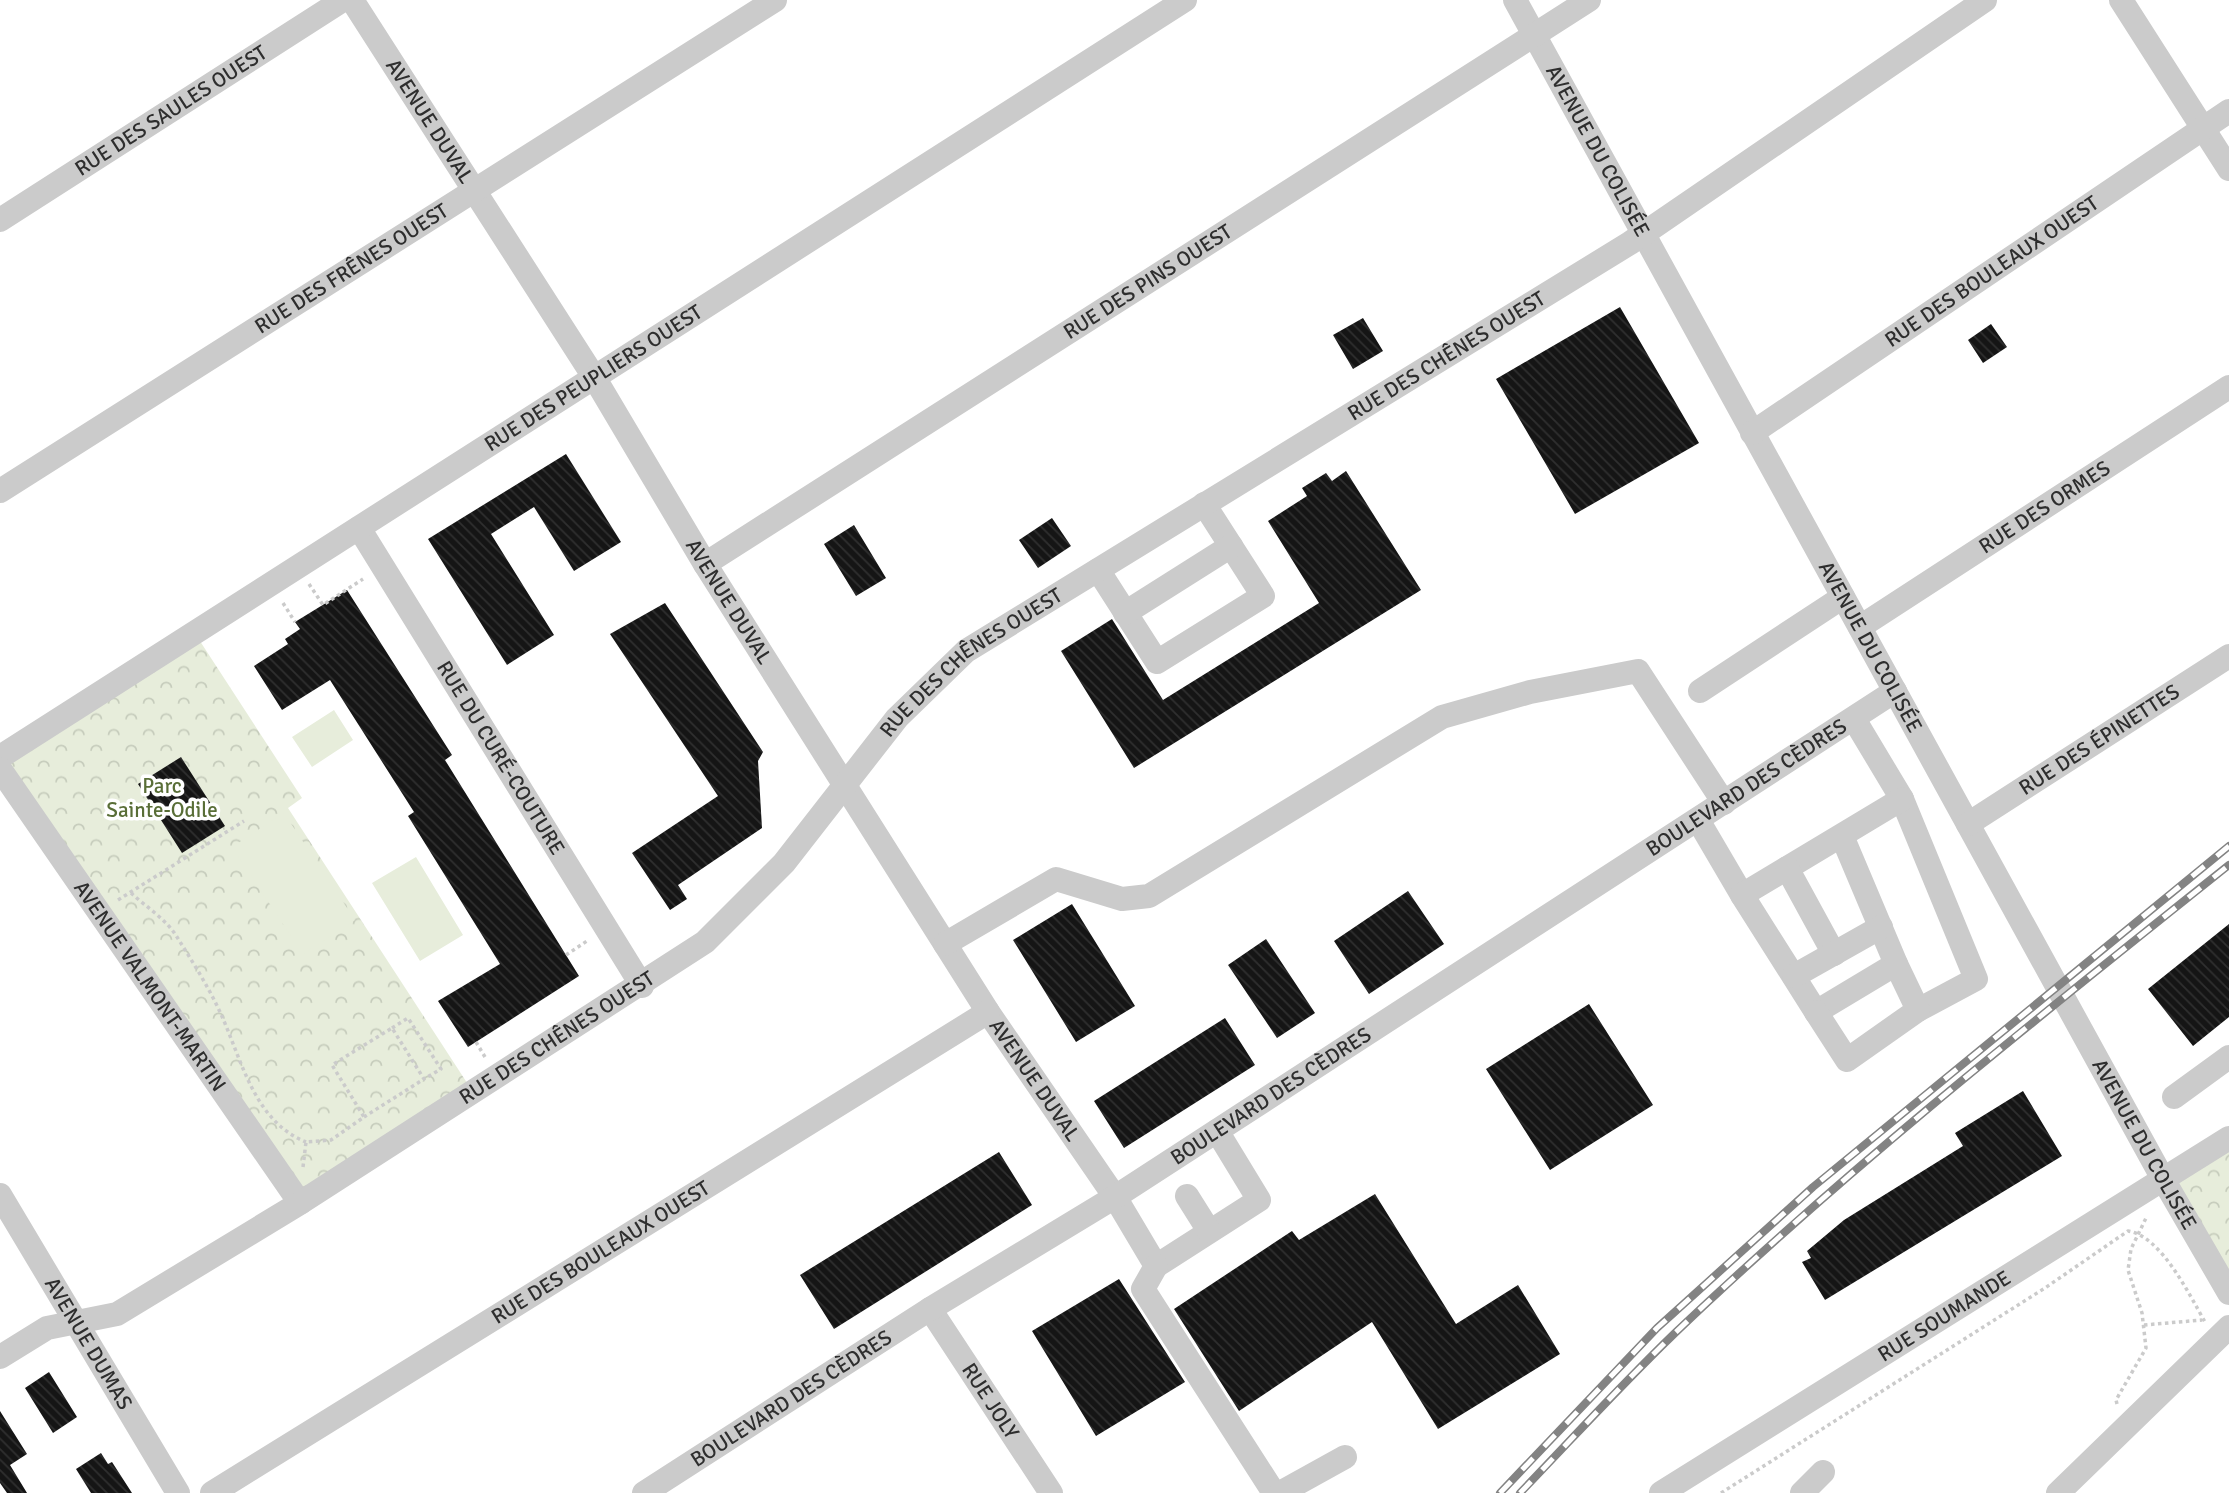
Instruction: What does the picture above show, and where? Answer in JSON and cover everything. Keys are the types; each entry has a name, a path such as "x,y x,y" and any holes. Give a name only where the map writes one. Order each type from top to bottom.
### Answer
{"street":[{"name":"RUE DES SAULES OUEST","path":"0,220 343,0"},
{"name":"AVENUE DUVAL","path":"352,0 594,377 705,564 988,1012 1115,1197 1156,1266"},
{"name":"RUE DES FRÊNES OUEST","path":"0,491 775,0"},
{"name":"RUE DES PEUPLIERS OUEST","path":"0,757 1185,0"},
{"name":"AVENUE DU COLISÉE","path":"1515,0 2163,1179 2229,1293"},
{"name":"RUE DES PINS OUEST","path":"705,564 1589,0"},
{"name":"RUE DES CHÊNES OUEST","path":"0,1357 47,1328 117,1314 300,1203 642,986 705,942 784,863 897,718 965,651 1644,234 1985,0"},
{"path":"2121,0 2229,169"},
{"name":"RUE DES BOULEAUX OUEST","path":"1752,433 2229,111"},
{"name":"RUE DES ORMES","path":"1860,627 2229,387"},
{"path":"1098,570 1157,662 1263,596 1205,504"},
{"name":"RUE DU CURÉ-COUTURE","path":"359,528 642,986"},
{"path":"1125,613 1231,546"},
{"path":"1700,691 1843,597"},
{"name":"RUE DES ÉPINETTES","path":"1968,824 2229,656"},
{"path":"945,944 1056,879 1122,899 1149,896 1442,718 1530,692 1638,671 1724,803"},
{"name":"BOULEVARD DES CÈDRES","path":"644,1493 930,1309 1115,1197 1895,691"},
{"path":"1698,820 1742,895 1847,1060 1918,1010 1976,979 1902,799 1854,719"},
{"name":"AVENUE VALMONT-MARTIN","path":"0,769 300,1203"},
{"path":"1742,895 1902,799"},
{"path":"1842,836 1918,1010"},
{"path":"1787,868 1834,954"},
{"path":"1794,976 1881,928"},
{"path":"1816,1012 1896,964"},
{"name":"RUE DES BOULEAUX OUEST","path":"212,1493 988,1012"},
{"path":"2174,1097 2229,1056"},
{"path":"1217,1131 1259,1200 1156,1266 1143,1289 1274,1493"},
{"name":"RUE SOUMANDE","path":"1661,1493 2229,1138"},
{"name":"AVENUE DUMAS","path":"0,1195 178,1493"},
{"path":"1188,1196 1209,1231"},
{"name":"RUE JOLY","path":"930,1309 1051,1493"},
{"path":"2058,1493 2125,1428 2216,1329"},
{"path":"1280,1493 1345,1457"},
{"path":"1802,1493 1823,1472"}],"path":[{"path":"298,568 323,605 382,566"},
{"path":"99,912 244,821"},
{"path":"131,893 176,934 220,1012 247,1081 278,1123 292,1137 306,1142 331,1140 364,1116 441,1069 408,1018 332,1065 364,1116"},
{"path":"392,1028 424,1079"},
{"path":"300,1203 306,1142"},
{"path":"1721,1493 2045,1288 2128,1231 2140,1233 2155,1246 2216,1329"},
{"path":"2125,1428 2116,1400 2146,1348 2144,1325 2128,1270 2131,1249 2140,1233"},
{"path":"2144,1325 2216,1329"}],"green space":[{"name":"Parc Sainte-Odile","path":"196,635 302,798 288,808 473,1092 300,1203 0,769"},
{"path":"334,710 353,740 312,767 292,737"},
{"path":"284,813 355,920 303,954 232,847"},
{"path":"416,857 463,935 420,961 372,883"},
{"path":"2229,1138 2229,1293 2163,1179"}],"building":[{"path":"1620,307 1699,443 1575,514 1496,379"},
{"path":"1363,318 1383,351 1353,369 1333,335"},
{"path":"1991,324 2007,347 1983,363 1968,340"},
{"path":"566,454 621,542 574,571 534,507 491,534 554,635 507,665 428,539"},
{"path":"1346,471 1421,590 1134,768 1061,651 1112,619 1163,700 1319,603 1268,521 1307,496 1302,488 1326,473 1332,481"},
{"path":"1052,518 1071,546 1038,568 1019,540"},
{"path":"854,525 886,578 856,596 824,544"},
{"path":"347,590 452,755 445,760 579,976 468,1047 438,1001 500,964 408,816 414,812 330,680 282,710 254,666 288,644 285,639 300,629 295,622"},
{"path":"665,603 763,752 758,761 762,828 678,885 687,899 670,910 632,853 718,796 610,634"},
{"path":"181,757 225,826 182,853 138,784"},
{"path":"1408,891 1444,944 1369,994 1334,941"},
{"path":"1072,904 1135,1006 1076,1042 1013,940"},
{"path":"2229,924 2229,1017 2193,1046 2148,989"},
{"path":"1266,939 1315,1013 1277,1038 1228,965"},
{"path":"1589,1004 1653,1105 1550,1170 1486,1069"},
{"path":"1225,1018 1255,1065 1124,1148 1094,1101"},
{"path":"2023,1091 2062,1156 1825,1300 1802,1262 1811,1258 1807,1251 1844,1220 1963,1146 1955,1133"},
{"path":"999,1152 1032,1205 834,1329 800,1275"},
{"path":"1375,1194 1456,1324 1518,1285 1560,1354 1438,1429 1372,1322 1239,1411 1174,1309 1292,1231 1299,1240"},
{"path":"1119,1279 1185,1382 1096,1436 1032,1331"},
{"path":"49,1372 77,1417 53,1433 25,1388"},
{"path":"0,1411 27,1454 10,1465 27,1493 7,1493 0,1483"},
{"path":"101,1453 108,1464 112,1462 132,1493 91,1493 76,1469"}],"railway":[{"path":"1500,1493 1657,1328 1813,1187 2229,846"},
{"path":"1520,1493 1675,1333 1808,1211 1946,1093 2229,865"}]}
